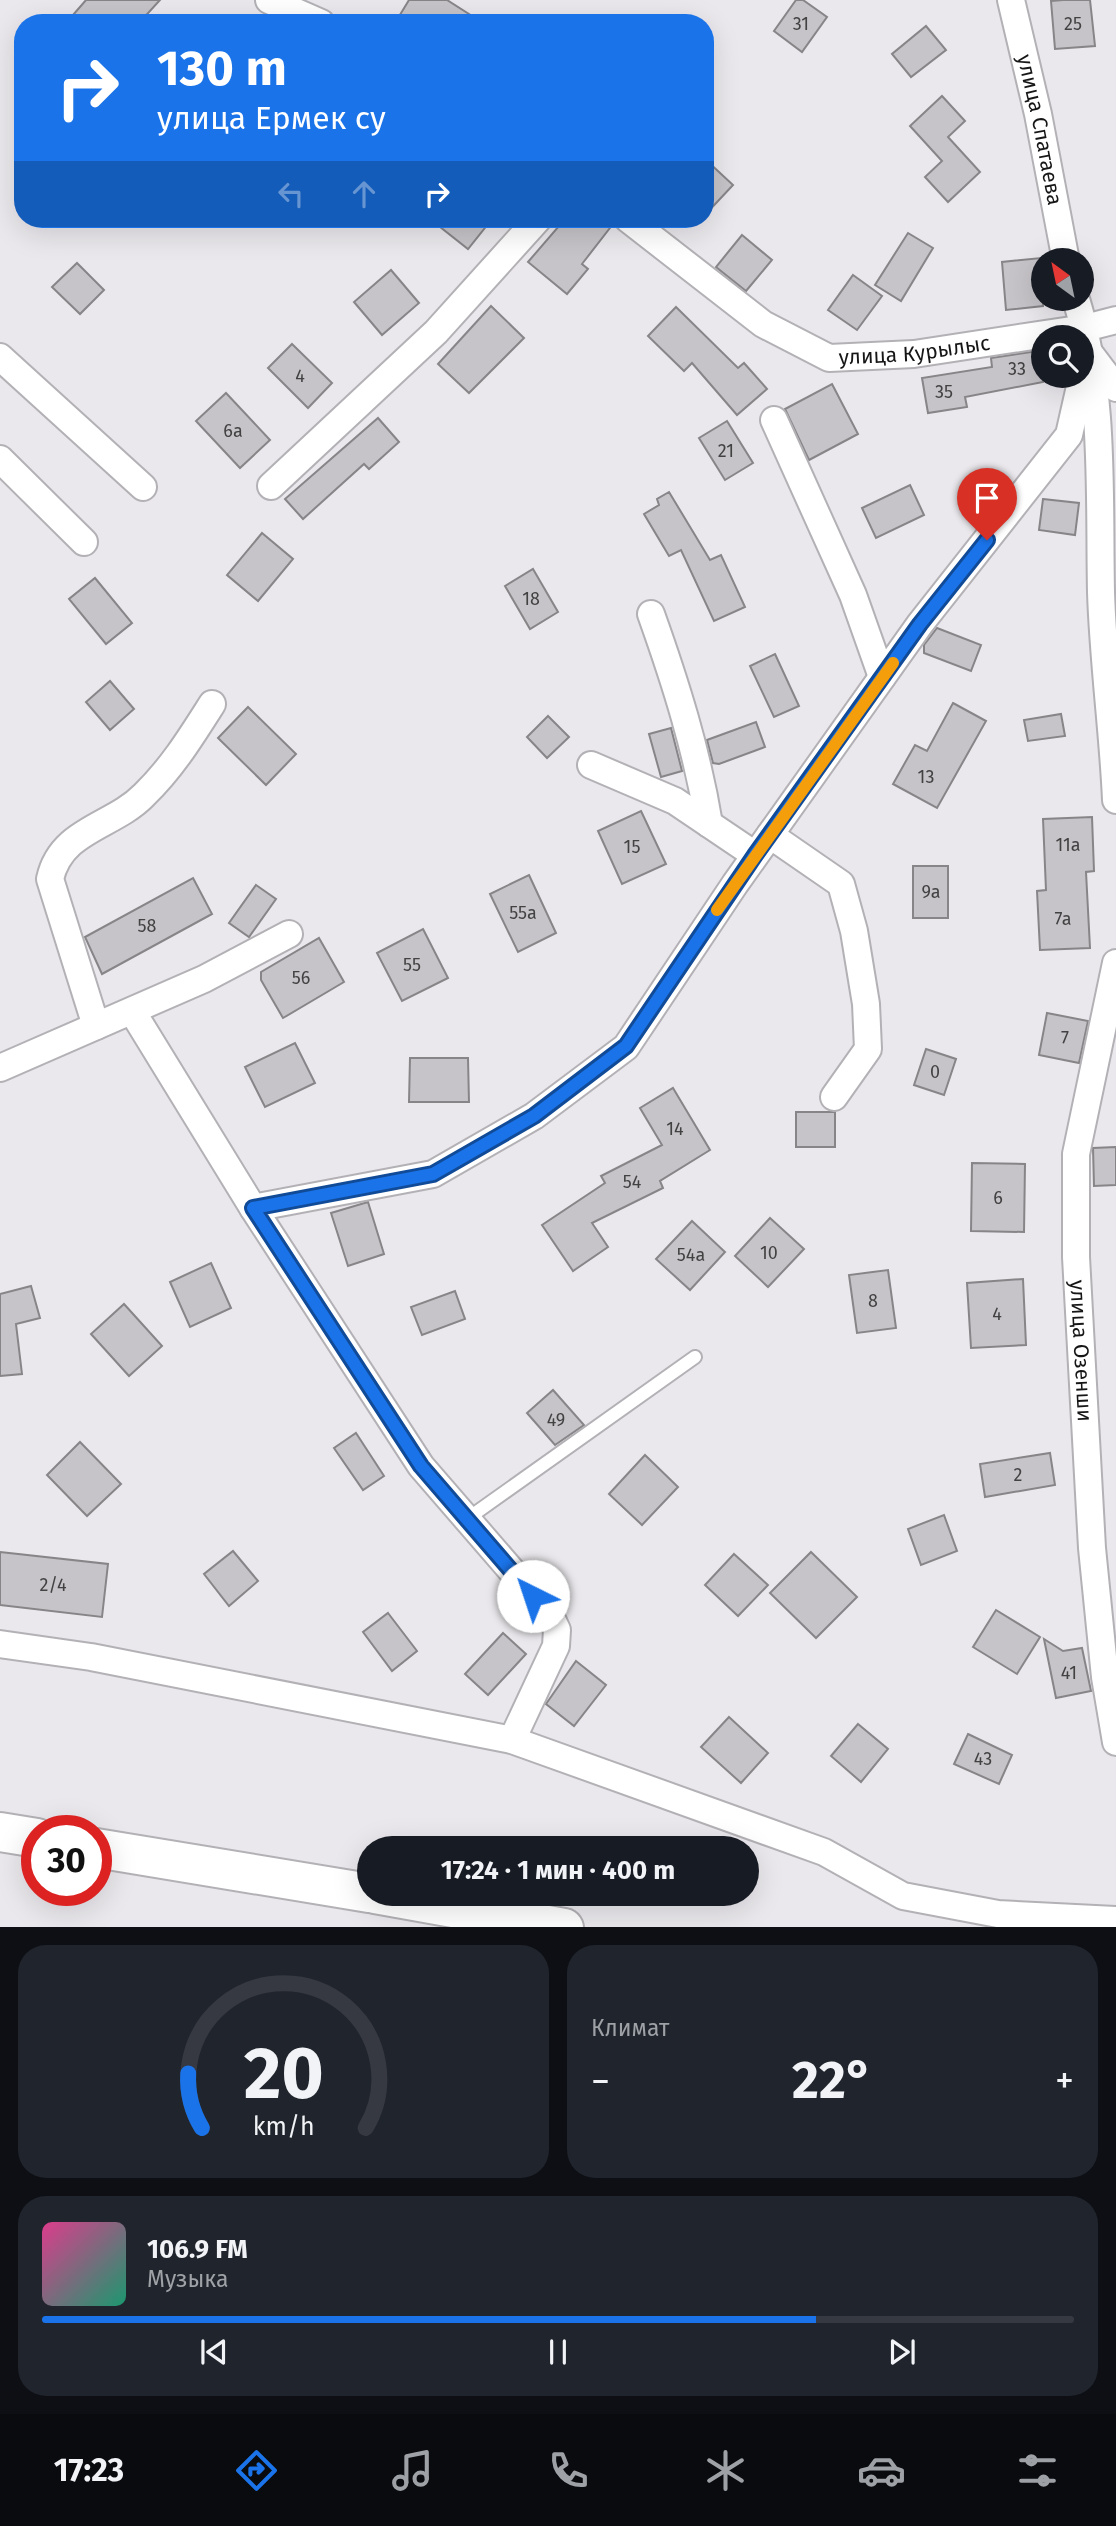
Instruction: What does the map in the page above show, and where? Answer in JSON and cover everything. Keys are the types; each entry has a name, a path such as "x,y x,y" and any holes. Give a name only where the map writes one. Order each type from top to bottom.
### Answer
{"highway":[{"path":"0,1832 21,1835"},
{"path":"112,1851 357,1891"},
{"path":"443,1906 564,1927"}],"street":[{"path":"269,0 301,14"},
{"name":"улица Спатаева","path":"1011,0 1038,114 1064,248"},
{"path":"271,486 436,332 530,228"},
{"name":"улица Курылыс","path":"640,228 763,324 829,358 1031,344"},
{"name":"улица Курылыс","path":"1094,334 1116,320"},
{"path":"1094,351 1116,388"},
{"path":"0,357 143,487"},
{"path":"253,1208 433,1174 534,1116 626,1046 762,845 882,677 1069,435 1078,388"},
{"path":"1093,388 1102,467 1101,593 1116,800"},
{"path":"774,420 853,595 882,677"},
{"path":"0,460 85,542"},
{"path":"652,614 698,758 709,824"},
{"path":"96,1026 50,878 54,859 69,844 141,799 172,767 212,704"},
{"path":"591,765 675,801 709,824 762,845 841,884 854,931 866,1004 868,1049 834,1097"},
{"path":"0,1068 204,979 289,934"},
{"name":"улица Озенши","path":"1116,964 1076,1154 1076,1244 1092,1548 1105,1677 1116,1742"},
{"path":"132,1010 253,1208 421,1466 550,1615 557,1630 556,1646 512,1740"},
{"path":"0,1644 90,1657 512,1740 824,1852 903,1896 998,1914 1116,1920"}],"lane":[{"path":"467,1519 695,1357"}],"building":[{"path":"86,0 160,0 147,14 74,14"},
{"path":"409,0 447,0 469,14 400,14"},
{"path":"796,0 803,0 827,17 802,52 774,31"},
{"path":"1090,0 1095,46 1055,49 1051,1"},
{"path":"926,26 946,50 911,77 892,54"},
{"path":"942,96 965,121 948,137 980,172 948,202 925,177 942,161 910,126"},
{"path":"714,167 733,185 714,205"},
{"path":"441,228 485,228 468,249"},
{"path":"557,228 610,228 582,264 588,269 567,294 528,262"},
{"path":"908,233 933,248 901,301 875,285"},
{"path":"742,235 772,260 746,291 716,267"},
{"path":"1031,259 1031,307 1006,310 1002,262"},
{"path":"77,263 104,290 80,314 52,287"},
{"path":"391,270 419,303 382,335 354,302"},
{"path":"853,275 882,296 857,330 828,310"},
{"path":"491,306 524,338 469,393 438,364"},
{"path":"676,307 738,368 744,363 767,389 737,415 692,363 684,371 648,336"},
{"path":"292,344 332,383 308,408 268,368"},
{"path":"1031,352 1031,384 965,397 967,407 928,413 922,378 992,367 991,358"},
{"path":"832,384 858,434 809,460 785,409"},
{"path":"226,393 270,440 240,468 196,421"},
{"path":"378,418 399,442 369,469 364,464 303,519 285,499"},
{"path":"727,421 753,463 725,480 699,438"},
{"path":"910,485 924,515 876,538 862,508"},
{"path":"669,492 710,560 721,555 745,607 714,621 681,550 669,556 644,514 659,505 657,499"},
{"path":"1043,499 1079,503 1075,535 1039,530"},
{"path":"262,533 293,559 258,601 227,575"},
{"path":"533,569 558,612 530,629 505,586"},
{"path":"95,578 132,623 106,644 69,599"},
{"path":"937,628 981,645 971,671 924,653 924,645"},
{"path":"775,654 799,706 774,717 750,666"},
{"path":"110,681 134,709 110,730 86,702"},
{"path":"953,703 986,721 937,808 893,784 915,745 927,751"},
{"path":"248,707 296,754 266,785 218,738"},
{"path":"1061,714 1065,736 1028,741 1024,720"},
{"path":"548,716 569,737 547,758 527,737"},
{"path":"756,722 765,747 719,764 713,763 707,740"},
{"path":"671,728 682,771 661,777 649,734"},
{"path":"641,811 666,864 622,884 598,831"},
{"path":"1092,817 1094,871 1086,872 1090,948 1040,950 1037,891 1046,890 1043,819"},
{"path":"913,866 948,866 948,918 913,918"},
{"path":"529,875 556,933 518,952 490,894"},
{"path":"193,878 212,914 102,974 85,937"},
{"path":"256,885 276,899 249,937 229,923"},
{"path":"423,929 448,978 402,1001 377,953"},
{"path":"319,938 344,982 283,1018 261,980 261,972"},
{"path":"1047,1013 1088,1021 1079,1063 1039,1055"},
{"path":"295,1043 315,1083 265,1107 245,1067"},
{"path":"926,1049 956,1059 944,1095 914,1085"},
{"path":"410,1058 468,1058 469,1102 409,1102"},
{"path":"673,1088 710,1150 660,1181 663,1188 592,1223 608,1247 573,1271 542,1225 605,1183 601,1176 662,1145 640,1108"},
{"path":"796,1112 835,1112 835,1147 796,1147"},
{"path":"1116,1147 1116,1185 1094,1186 1093,1148"},
{"path":"972,1163 1025,1164 1024,1232 971,1231"},
{"path":"368,1202 384,1254 348,1266 331,1213"},
{"path":"770,1218 804,1249 768,1287 735,1256"},
{"path":"692,1221 725,1252 690,1290 656,1259"},
{"path":"211,1263 231,1308 190,1327 170,1282"},
{"path":"888,1270 896,1328 857,1333 849,1275"},
{"path":"1023,1279 1026,1345 971,1348 967,1283"},
{"path":"31,1286 40,1318 16,1324 22,1374 0,1376 0,1294"},
{"path":"455,1291 465,1319 422,1335 411,1307"},
{"path":"124,1304 162,1346 129,1376 91,1334"},
{"path":"553,1390 584,1425 555,1445 527,1413"},
{"path":"356,1433 384,1476 363,1490 334,1448"},
{"path":"80,1442 121,1484 87,1516 47,1475"},
{"path":"1050,1453 1055,1485 985,1497 980,1464"},
{"path":"645,1455 678,1487 642,1525 609,1494"},
{"path":"944,1515 957,1551 921,1565 908,1529"},
{"path":"233,1551 258,1581 229,1606 204,1574"},
{"path":"0,1552 108,1564 102,1617 0,1605"},
{"path":"811,1552 857,1597 816,1638 770,1593"},
{"path":"734,1554 768,1585 738,1616 705,1585"},
{"path":"996,1610 1040,1637 1017,1674 973,1647"},
{"path":"388,1613 417,1651 392,1671 363,1632"},
{"path":"503,1633 526,1654 488,1695 465,1674"},
{"path":"1044,1639 1063,1651 1082,1648 1091,1691 1056,1698"},
{"path":"576,1661 606,1685 574,1726 546,1704"},
{"path":"729,1717 768,1753 741,1783 701,1747"},
{"path":"858,1724 888,1749 861,1782 831,1756"},
{"path":"968,1734 1012,1755 999,1784 954,1764"}],"slow traffic":[{"path":"717,910 893,663"}],"route":[{"path":"533,1596 421,1466 253,1208 433,1174 534,1116 626,1046 755,855 920,624 987,540"}]}
